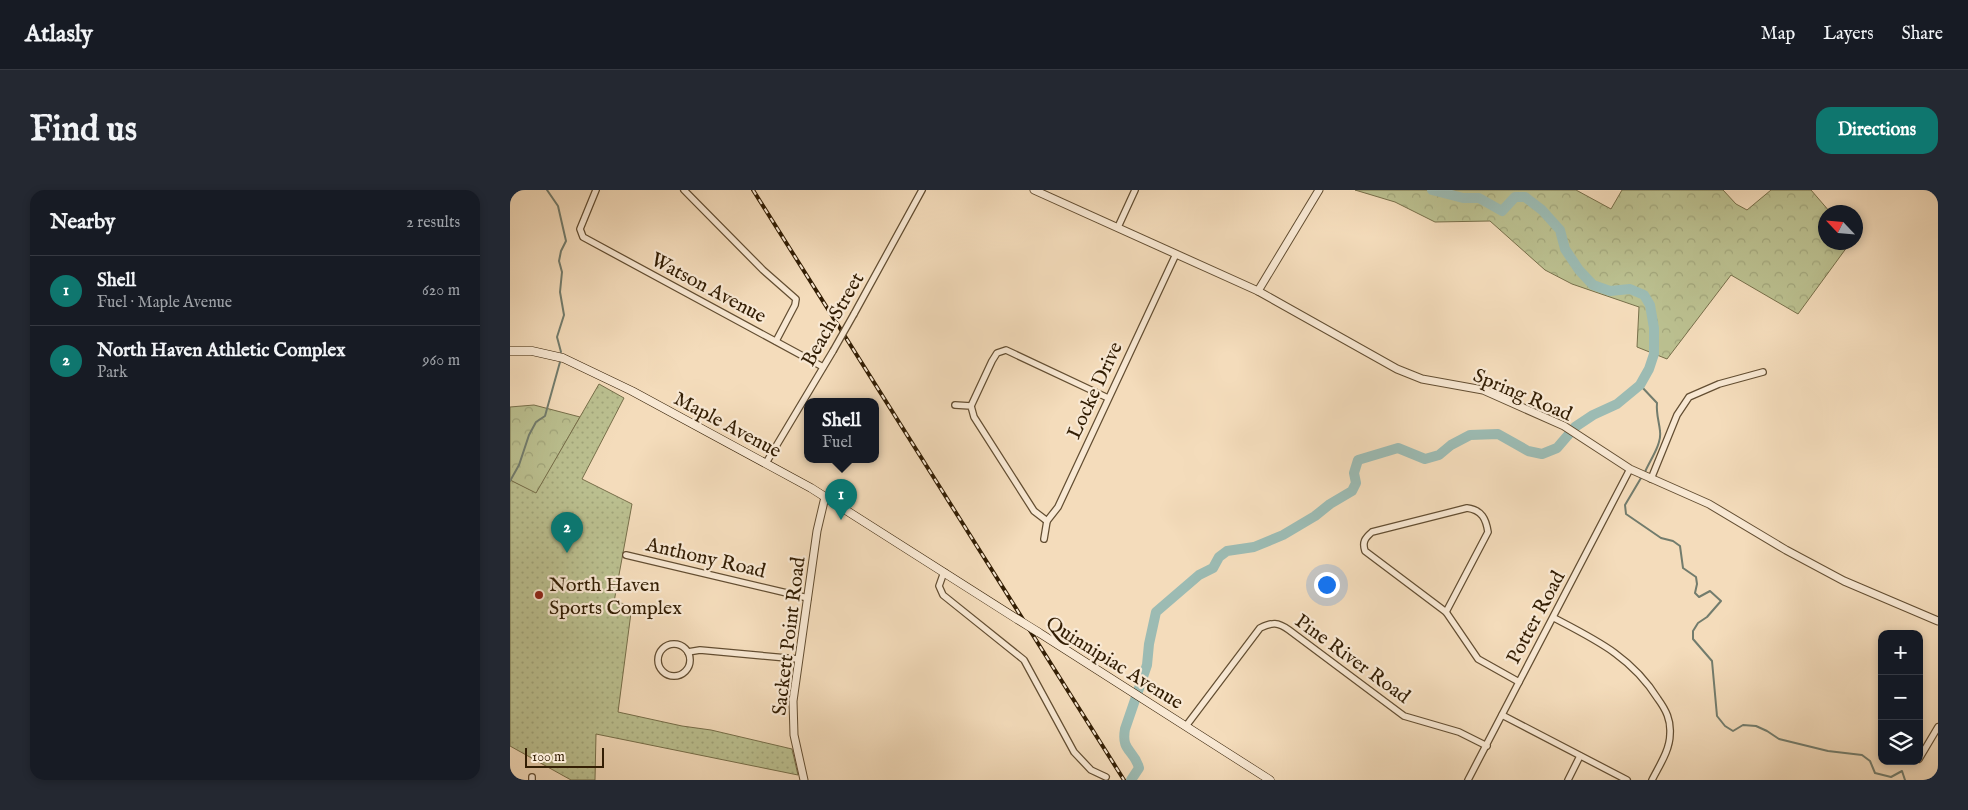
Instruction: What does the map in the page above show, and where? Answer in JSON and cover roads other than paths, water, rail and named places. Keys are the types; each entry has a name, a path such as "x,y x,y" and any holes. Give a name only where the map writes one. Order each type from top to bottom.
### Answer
{"main road":[{"name":"Maple Avenue","path":"510,351 540,352 574,362 766,463 825,497 944,572"},
{"name":"Quinnipiac Avenue","path":"944,572 1270,780"}],"street":[{"name":"Watson Avenue","path":"596,190 582,222 580,233 588,240 823,367"},
{"path":"684,190 763,270 796,299 795,305 776,341"},
{"name":"Beach Street","path":"805,398 854,314 922,190"},
{"name":"Spring Road","path":"1034,190 1258,291 1397,370 1422,379 1483,390 1568,428 1630,469 1715,508 1850,584 1938,621"},
{"path":"1118,228 1135,190"},
{"path":"1258,291 1319,190"},
{"name":"Locke Drive","path":"1044,539 1046,521 1058,506 1176,254"},
{"path":"1046,521 1034,511 974,418 971,406 992,361 997,353 1006,350 1108,398"},
{"path":"1651,479 1676,415 1689,397 1719,384 1763,372"},
{"name":"Beach Street","path":"766,463 804,399"},
{"path":"955,405 971,406"},
{"name":"Potter Road","path":"1468,780 1630,469"},
{"name":"Sackett Point Road","path":"804,780 796,745 793,720 794,693 818,524 825,497"},
{"path":"1446,612 1488,532 1486,519 1480,512 1467,508 1378,530 1367,536 1364,542 1365,551 1446,612 1478,659 1520,682"},
{"name":"Anthony Road","path":"626,555 808,598"},
{"path":"944,572 939,586 944,595 1024,660 1074,752 1091,770 1106,777"},
{"path":"1554,618 1598,641 1627,661 1652,688 1666,711 1670,723 1670,736 1667,748 1652,780"},
{"name":"Pine River Road","path":"1186,726 1260,628 1276,622 1284,626 1404,716 1459,732 1487,746"},
{"path":"680,645 688,652 690,663 688,668 680,675 669,676 661,669 658,658 666,647 680,645"},
{"path":"688,652 700,650 798,659"},
{"path":"1502,715 1626,780"},
{"path":"1923,754 1938,727"},
{"path":"1568,780 1580,756"}],"waterway":[{"path":"547,190 558,206 566,241 559,261 562,272 560,292 564,315 557,337 561,352"},
{"path":"1131,780 1139,768 1126,746 1125,729 1147,665 1149,644 1156,612 1199,575 1213,568 1219,557 1227,551 1254,547 1283,535 1352,491 1356,483 1354,473 1358,460 1398,448 1425,459 1439,455 1451,445 1470,435 1498,434 1528,451 1542,454 1557,448 1575,427 1593,415 1617,404 1640,385 1649,369 1654,354 1654,328 1650,305 1644,295 1630,289 1610,291 1593,285 1579,270 1565,249 1560,230 1542,210 1525,197 1515,197 1502,211 1479,198 1463,198 1432,190"},
{"path":"510,481 519,465 529,435 536,422 545,416 560,362"},
{"path":"1640,385 1657,403 1660,431 1657,447 1645,472"},
{"path":"1641,478 1625,505 1626,514 1661,538 1673,541 1680,546 1683,568 1696,577 1695,593 1699,597 1710,591 1721,601 1707,617 1698,623 1693,631 1693,639 1712,661 1717,716 1725,726 1733,731 1743,725 1756,726 1779,739 1828,751 1862,755 1870,761 1875,773 1891,777 1902,771 1905,780"}],"railway":[{"path":"753,190 1124,780"}],"place":[{"name":"Shell","path":"841,520"},
{"name":"North Haven Athletic Complex","path":"567,553"},
{"name":"North Haven Sports Complex","path":"539,595"}]}
